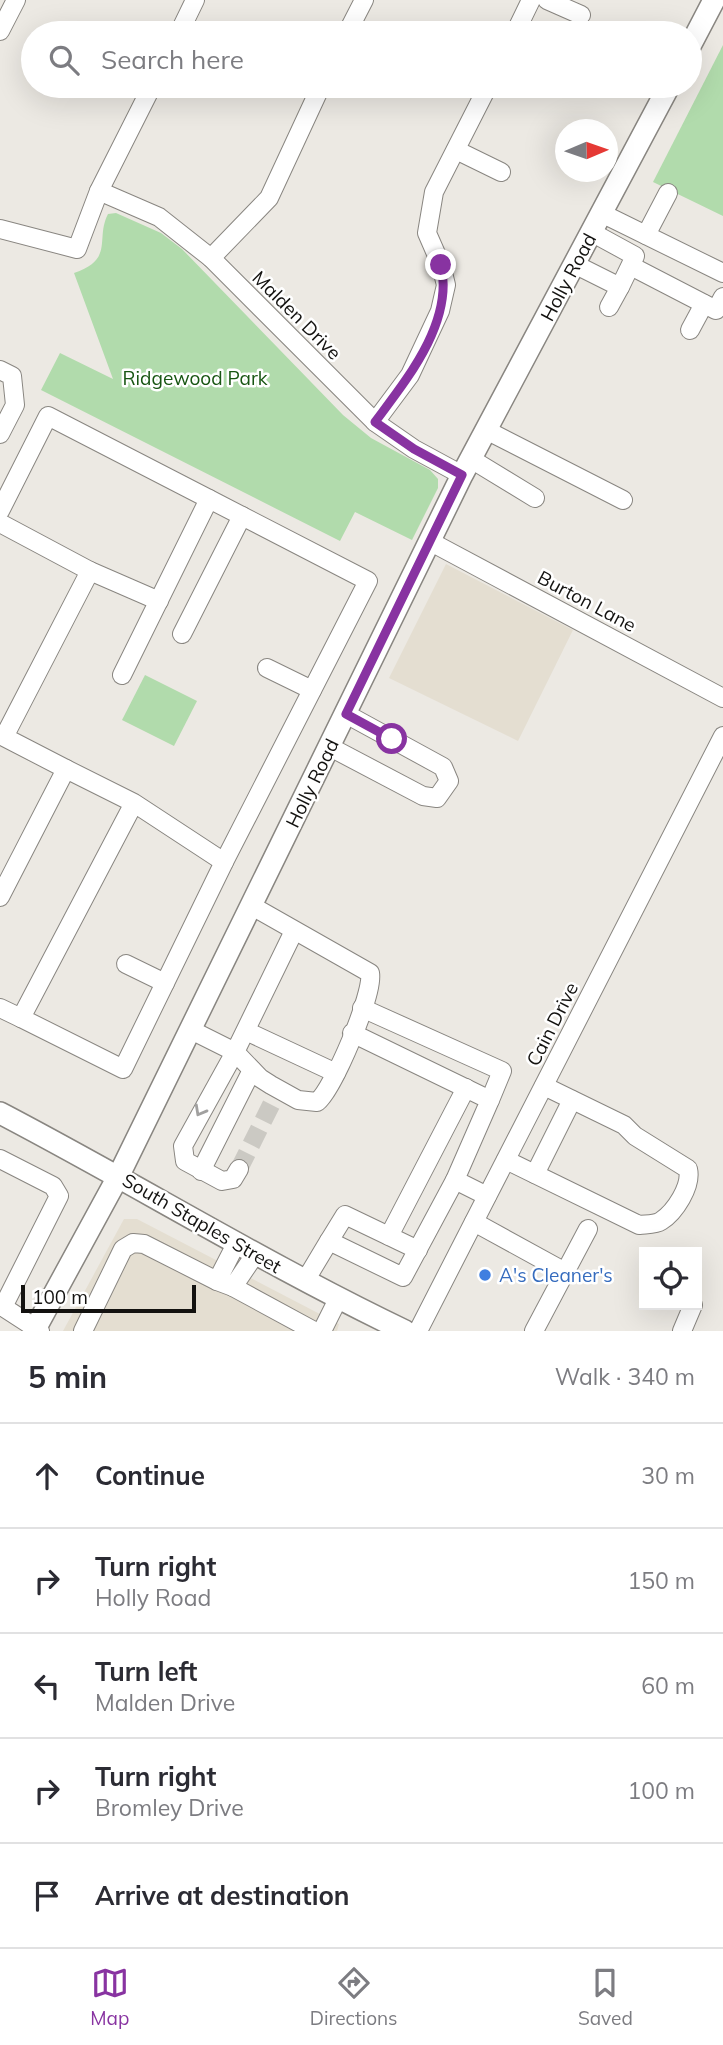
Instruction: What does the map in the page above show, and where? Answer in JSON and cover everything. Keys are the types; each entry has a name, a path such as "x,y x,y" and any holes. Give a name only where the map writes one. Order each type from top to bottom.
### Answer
{"main road":[{"path":"702,23 714,0"},
{"name":"Holly Road","path":"37,1330 119,1175 467,467 662,98"},
{"name":"South Staples Street","path":"0,1113 119,1175 338,1299 405,1331"}],"street":[{"path":"0,31 16,0"},
{"path":"184,21 195,0"},
{"path":"353,21 364,0"},
{"path":"521,21 531,0"},
{"path":"547,0 581,15"},
{"path":"0,229 77,249 99,191 146,98"},
{"path":"211,258 270,198 316,98"},
{"path":"375,422 410,375 440,312 446,285 441,265 427,233 434,192 482,98"},
{"path":"456,150 501,172"},
{"name":"Malden Drive","path":"99,191 159,217 211,258 375,422 414,449 467,467 535,498"},
{"path":"646,235 668,193"},
{"path":"601,213 723,273"},
{"path":"591,232 635,256 610,307"},
{"path":"574,264 620,287"},
{"path":"631,266 716,310 723,297"},
{"path":"690,330 705,304"},
{"path":"0,370 12,376 15,405 0,433"},
{"path":"0,511 48,416 368,581 224,862 123,1069 0,1008"},
{"path":"486,430 623,500"},
{"path":"122,675 209,499"},
{"path":"182,634 242,516"},
{"path":"0,523 90,570 159,601"},
{"name":"Burton Lane","path":"431,542 723,698"},
{"path":"90,570 2,740 134,803 224,862"},
{"path":"267,668 312,690"},
{"path":"330,747 423,796 437,798 446,788 449,781 443,767 346,714"},
{"name":"Cain Drive","path":"418,1331 723,736"},
{"path":"0,897 66,769"},
{"path":"21,1018 134,803"},
{"path":"191,1030 235,1052 278,1092 298,1100 317,1102 324,1097 336,1073 362,1008 370,974 252,906"},
{"path":"239,1169 228,1181 201,1171 185,1161 183,1146 246,1031 294,931"},
{"path":"126,964 165,982"},
{"path":"329,1241 403,1277 455,1180 502,1071 362,1008"},
{"path":"246,1031 336,1073"},
{"path":"352,1033 490,1100"},
{"path":"201,1171 252,1070"},
{"path":"506,1160 639,1225 659,1223 673,1211 686,1188 690,1176 688,1169 635,1136 624,1125 544,1086"},
{"path":"389,1236 466,1088"},
{"path":"536,1174 572,1100"},
{"path":"0,1159 53,1186 59,1196 2,1306 37,1330"},
{"path":"455,1180 488,1196"},
{"path":"305,1281 345,1214 418,1250"},
{"path":"474,1222 565,1272"},
{"path":"534,1331 588,1229"},
{"path":"225,1284 237,1242"},
{"path":"83,1331 123,1249 133,1243 144,1244 314,1331"},
{"path":"225,1284 256,1253"},
{"path":"322,1331 338,1299"},
{"path":"682,1331 691,1310"}],"shaded area":[{"path":"446,564 573,630 518,741 389,678"},
{"path":"124,1219 137,1219 339,1324 337,1331 63,1331"}],"green space":[{"path":"723,45 723,216 653,182 696,98 702,98 702,86"},
{"name":"Ridgewood Park","path":"116,213 161,233 182,249 343,415 371,438 430,470 438,479 438,488 412,540 355,512 340,541 41,390 60,353 113,379 74,273 95,261 101,248 104,223 108,214"},
{"path":"145,675 197,701 174,746 122,720"}],"tunnel":[{"path":"239,1169 276,1095"}],"place":[{"name":"A's Cleaner's","path":"485,1275"}],"route":[{"path":"392,739 346,714 462,475 414,449 375,422 410,375 440,312 446,285 441,265"}]}
